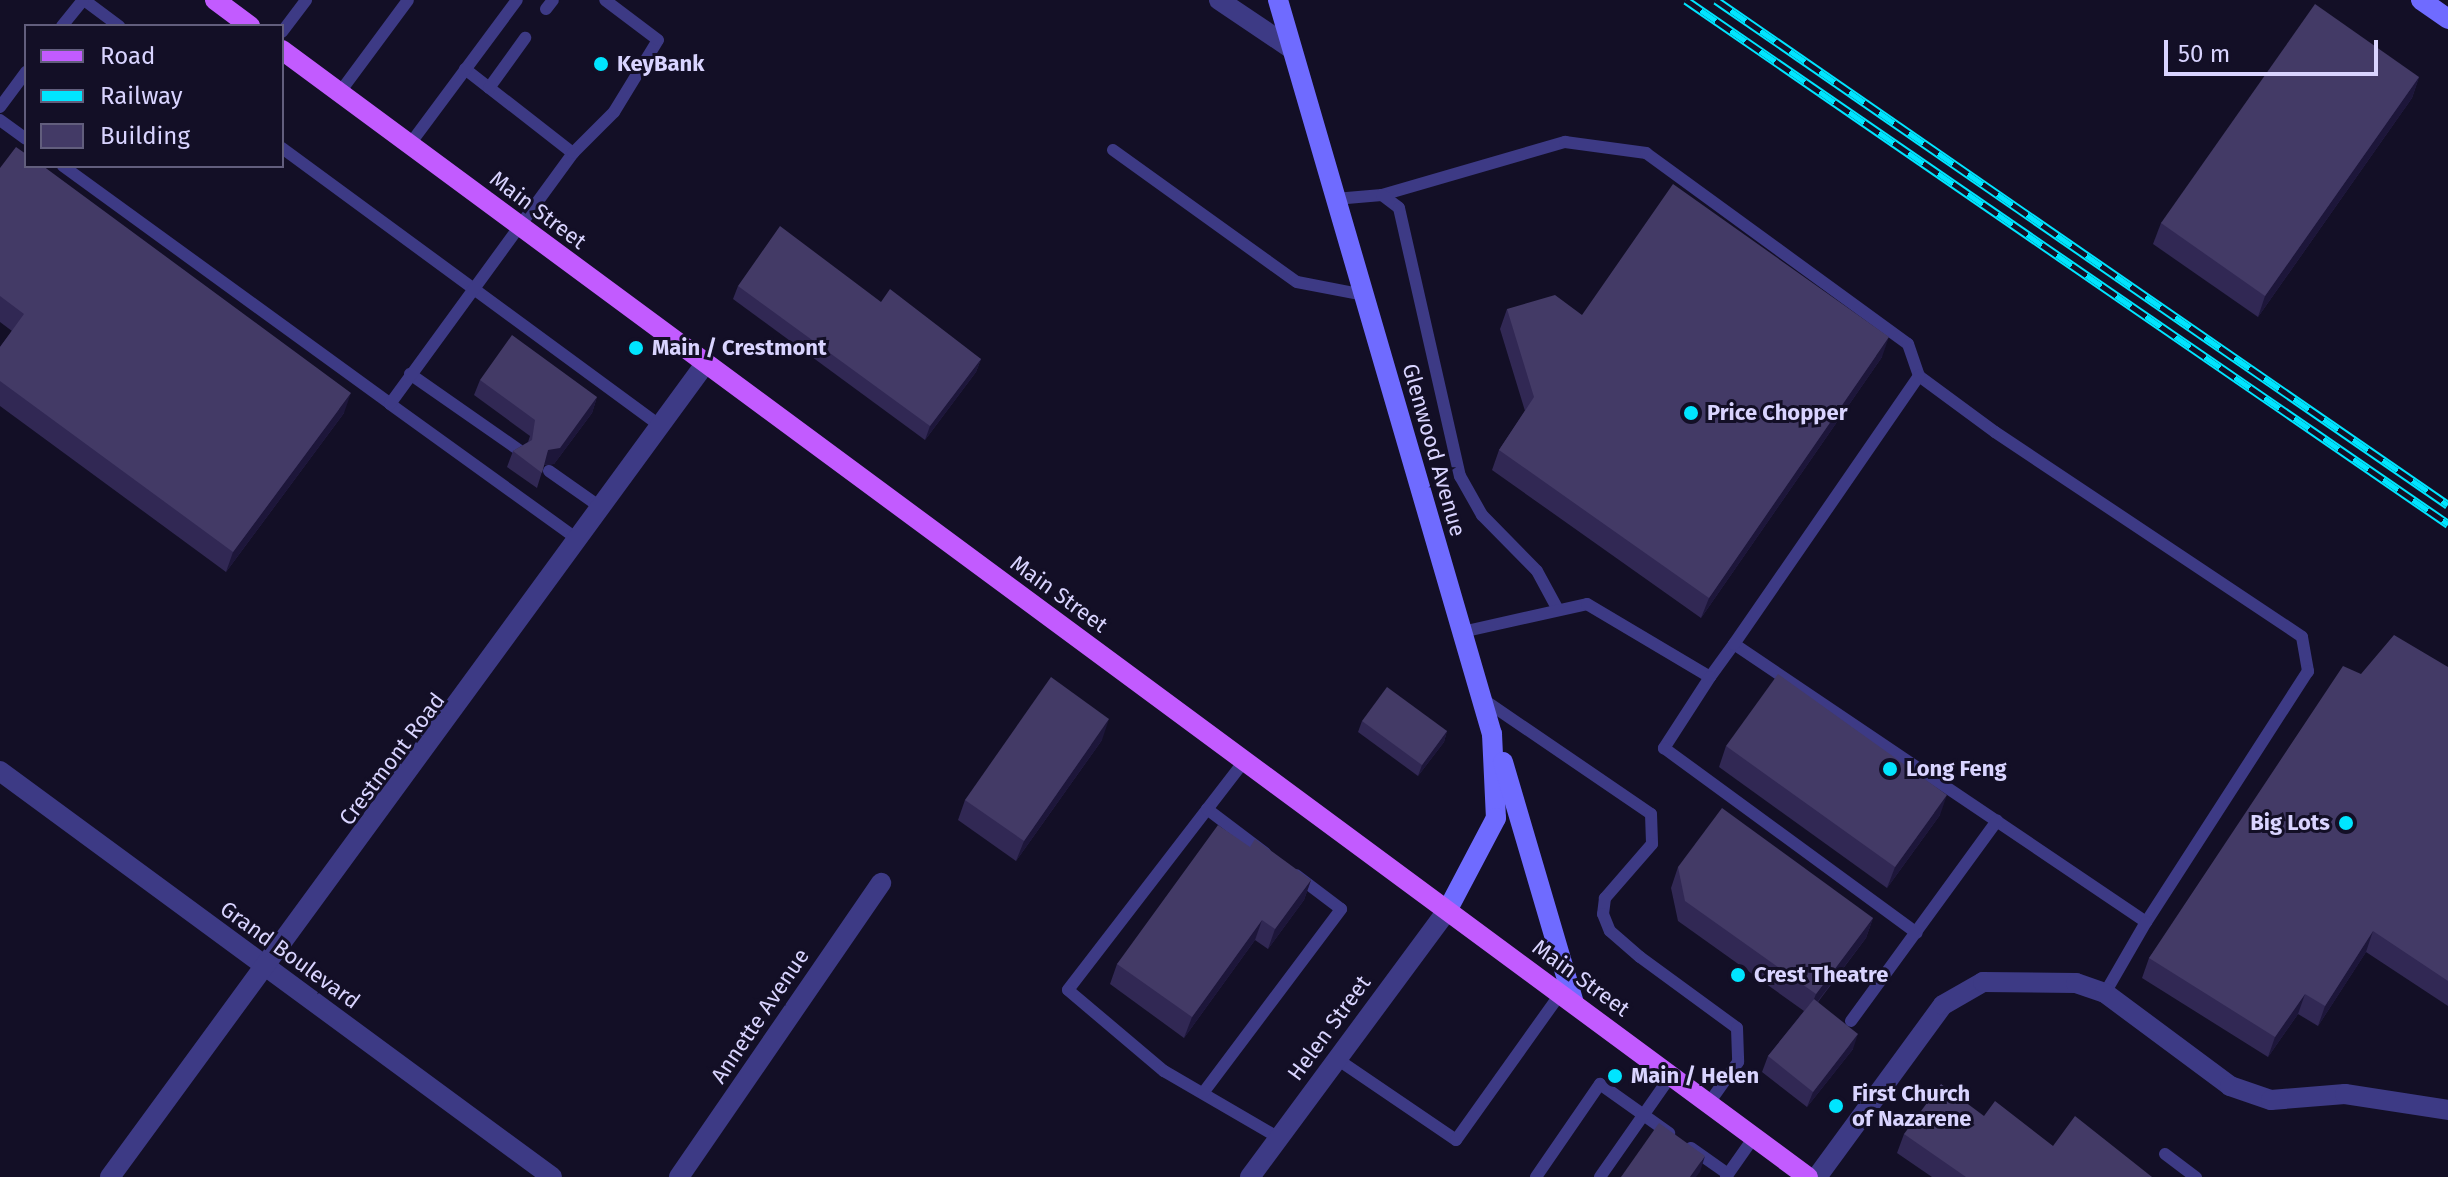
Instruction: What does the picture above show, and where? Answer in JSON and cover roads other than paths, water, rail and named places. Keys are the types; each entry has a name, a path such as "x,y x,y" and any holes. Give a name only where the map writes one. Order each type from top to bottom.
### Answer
{"main road":[{"path":"215,0 247,24"},
{"name":"Main Street","path":"284,51 1808,1177"}],"street":[{"path":"1219,0 1292,49"},
{"name":"Glenwood Avenue","path":"1278,0 1492,734 1496,818 1448,909"},
{"path":"2422,0 2448,19"},
{"name":"Crestmont Road","path":"110,1177 580,541 705,364"},
{"path":"1492,734 1532,842 1568,998"},
{"name":"Grand Boulevard","path":"0,771 552,1177"},
{"name":"Annette Avenue","path":"679,1177 881,883"},
{"name":"Helen Street","path":"1250,1177 1448,909"},
{"path":"1817,1177 1958,990 2028,980 2105,993 2230,1086 2271,1100 2345,1094 2448,1110"}],"lane":[{"path":"64,24 83,0 116,24"},
{"path":"284,29 306,0"},
{"path":"340,92 408,0"},
{"path":"410,144 517,0"},
{"path":"390,404 470,288 520,227 573,153 614,112 658,40 605,0"},
{"path":"489,88 525,38"},
{"path":"465,69 573,153"},
{"path":"0,107 24,75"},
{"path":"0,120 24,138"},
{"path":"1335,199 1382,195 1565,142 1646,153 1908,344 1919,376 2302,637 2308,671 2146,922 2105,993"},
{"path":"284,149 660,426"},
{"path":"1113,150 1297,282 1364,295"},
{"path":"66,168 580,541"},
{"path":"1382,195 1399,208 1408,233 1460,476 1482,515 1537,571 1557,608"},
{"path":"410,374 519,450"},
{"path":"1917,933 1664,748 1919,376"},
{"path":"549,471 603,509"},
{"path":"1462,632 1557,608 1587,604 1710,677"},
{"path":"1734,644 2146,922"},
{"path":"1481,698 1651,814 1652,844 1605,898 1603,914 1610,931 1640,957 1737,1028 1738,1062 1709,1103"},
{"path":"1245,760 1068,990 1164,1071 1279,1138"},
{"path":"1203,1093 1341,909 1207,809"},
{"path":"1851,1021 1997,821"},
{"path":"1337,1059 1456,1140 1568,998"},
{"path":"1600,1177 1672,1074"},
{"path":"1536,1177 1600,1084 1727,1175 1754,1137"},
{"path":"2165,1154 2196,1177"}],"railway":[{"path":"1686,0 2448,524"},
{"path":"1716,0 2448,505"}],"place":[{"name":"KeyBank","path":"601,64"},
{"name":"Main / Crestmont","path":"636,348"},
{"name":"Price Chopper","path":"1691,413"},
{"name":"Long Feng","path":"1890,769"},
{"name":"Big Lots","path":"2346,823"},
{"name":"Crest Theatre","path":"1738,975"},
{"name":"Main / Helen","path":"1615,1076"},
{"name":"First Church of Nazarene","path":"1836,1106"}]}
